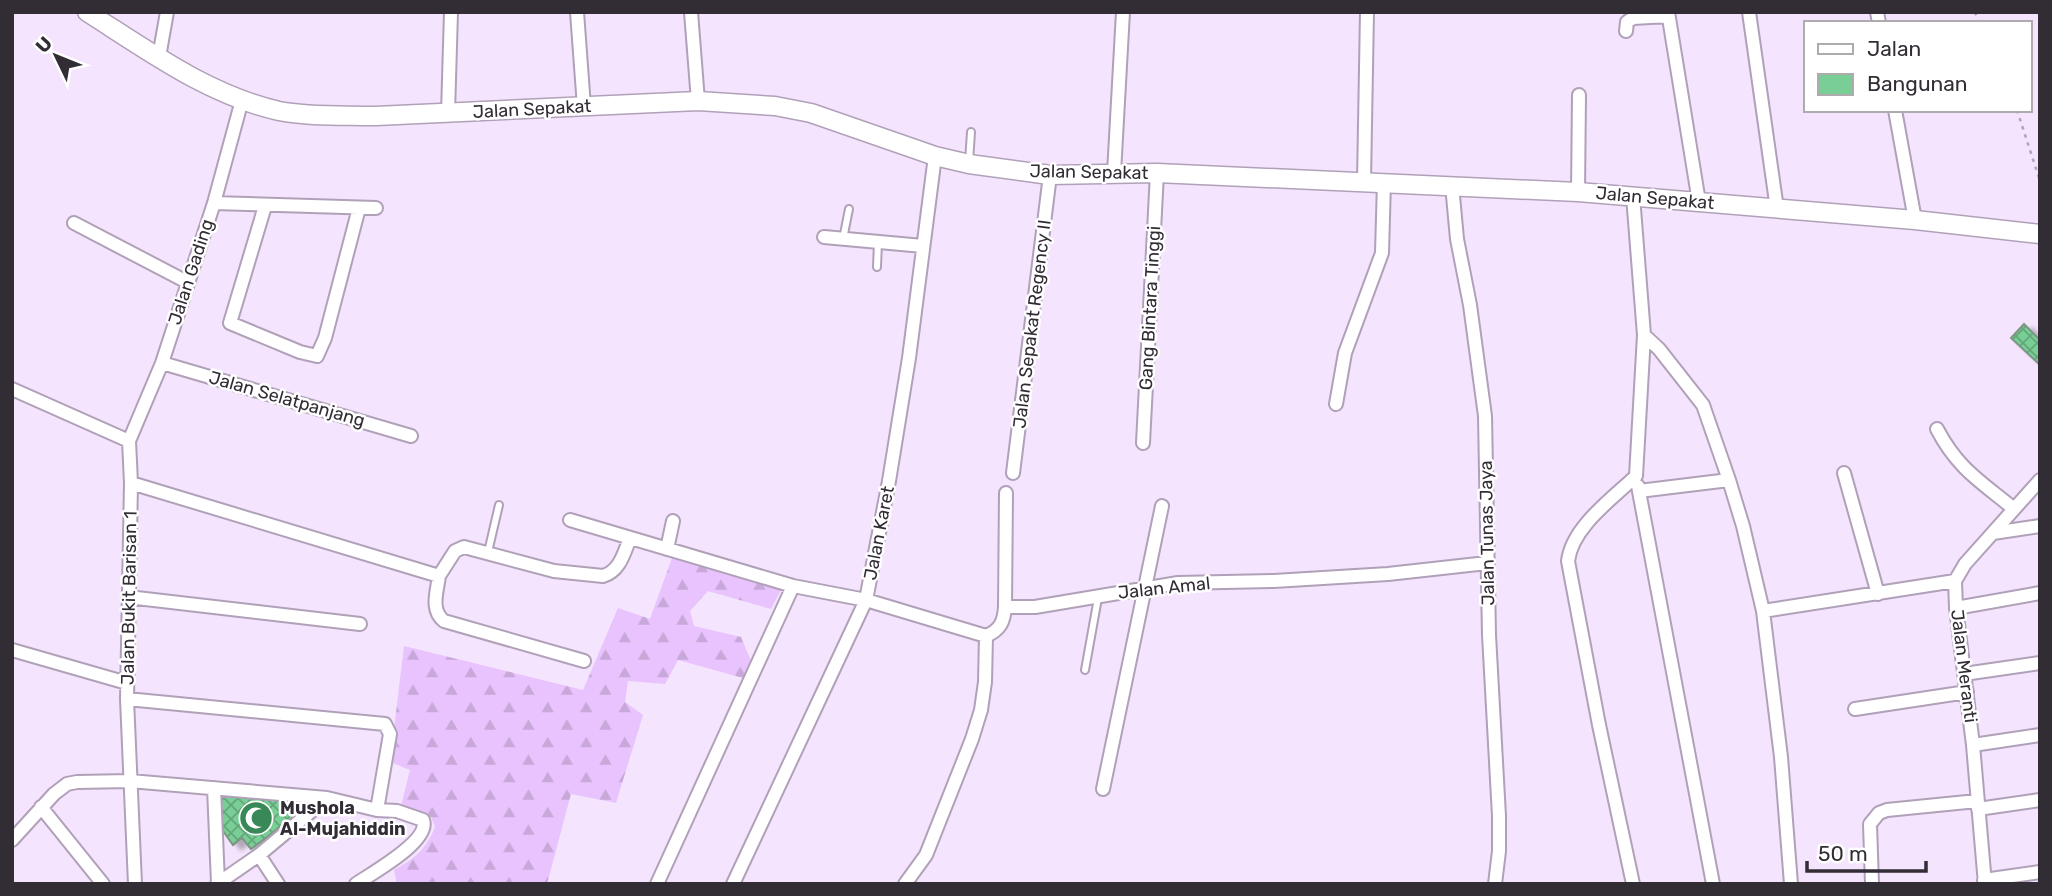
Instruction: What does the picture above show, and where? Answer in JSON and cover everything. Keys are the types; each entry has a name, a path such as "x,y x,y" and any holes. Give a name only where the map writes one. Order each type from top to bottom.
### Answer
{"main road":[{"name":"Jalan Sepakat","path":"87,12 200,81 242,100 281,111 324,115 448,113 698,101 775,106 811,113 935,156 969,164 1050,175 1157,173 1578,192 1915,220 2040,234"}],"street":[{"path":"159,57 167,12"},
{"path":"448,113 452,12"},
{"path":"577,12 584,107"},
{"path":"691,12 698,101"},
{"path":"1114,173 1124,12"},
{"path":"1364,181 1367,12"},
{"path":"1749,12 1777,209"},
{"path":"1626,31 1627,22 1633,18 1668,14 1699,202"},
{"path":"1578,95 1578,192"},
{"name":"Jalan Gading","path":"129,441 162,363 215,203 242,100"},
{"path":"1895,112 1915,220"},
{"name":"Jalan Karet","path":"733,884 866,600 889,481 935,156"},
{"name":"Gang Bintara Tinggi","path":"1143,443 1157,173"},
{"name":"Jalan Sepakat Regency II","path":"1013,473 1050,175"},
{"path":"1336,404 1345,353 1382,253 1384,182"},
{"name":"Jalan Tunas Jaya","path":"1452,185 1457,239 1470,305 1485,416 1489,635 1499,816 1496,884"},
{"path":"1633,196 1644,335 1636,475 1713,884"},
{"path":"215,203 376,208"},
{"path":"265,206 230,323 300,352 317,356 325,338 359,208"},
{"path":"74,223 187,282"},
{"path":"824,237 923,246"},
{"path":"1644,335 1659,349 1703,405 1743,526 1763,611 1781,757 1791,884"},
{"name":"Jalan Selatpanjang","path":"162,363 411,436"},
{"path":"12,389 129,441"},
{"path":"1937,429 1948,450 1963,467 2014,509"},
{"name":"Jalan Bukit Barisan 1","path":"129,441 131,483 127,699 135,884"},
{"path":"1844,473 1878,594"},
{"path":"1633,884 1568,561 1578,532 1636,475"},
{"path":"1639,491 1729,480"},
{"path":"1763,611 1955,581 1965,564 2040,480"},
{"path":"131,483 439,576"},
{"path":"570,520 793,586 866,600 986,636 1004,621 1006,607 1006,493"},
{"path":"1102,789 1162,506"},
{"path":"667,549 673,521"},
{"path":"1993,533 2040,526"},
{"path":"584,661 444,621 435,608 439,576 458,549 464,547 554,571 603,576 608,575 619,564 630,538"},
{"name":"Jalan Amal","path":"1006,607 1035,607 1178,583 1388,574 1487,564"},
{"name":"Jalan Meranti","path":"1955,581 1973,745 1984,882"},
{"path":"657,884 793,586"},
{"path":"1956,608 2040,593"},
{"path":"128,597 360,624"},
{"path":"905,884 926,855 972,739 981,710 985,682 986,636"},
{"path":"12,650 127,683"},
{"path":"1964,674 2040,663"},
{"path":"1855,709 1966,692"},
{"path":"127,699 384,724 390,734 377,810"},
{"path":"1973,745 2040,735"},
{"path":"12,840 41,807 70,783 130,781 327,799 411,814 423,820 425,827 416,841 356,884"},
{"path":"214,788 218,883"},
{"path":"218,883 259,856 327,799"},
{"path":"1872,884 1870,827 1872,820 1879,813 1887,810 2040,800"},
{"path":"41,807 103,884"},
{"path":"259,856 278,884"},
{"path":"1984,882 2040,872"}],"lane":[{"path":"969,164 971,132"},
{"path":"843,239 849,209"},
{"path":"877,267 878,242"},
{"path":"488,552 499,505"},
{"path":"1085,670 1098,596"}],"path":[{"path":"2018,112 2040,181"}],"green space":[{"path":"672,558 783,586 771,609 708,591 690,611 694,626 741,637 751,661 743,678 678,660 665,684 628,681 625,702 643,715 616,803 571,794 547,884 397,884 394,870 419,852 435,827 431,817 401,806 410,770 390,762 404,646 583,690 618,608 650,619"}],"building":[{"path":"2024,324 2040,340 2040,365 2011,338"},
{"name":"Mushola Al-Mujahiddin","path":"221,794 289,797 300,812 251,849 242,838 233,845 218,824"}],"place":[{"name":"Mushola Al-Mujahiddin","path":"256,818"}]}
